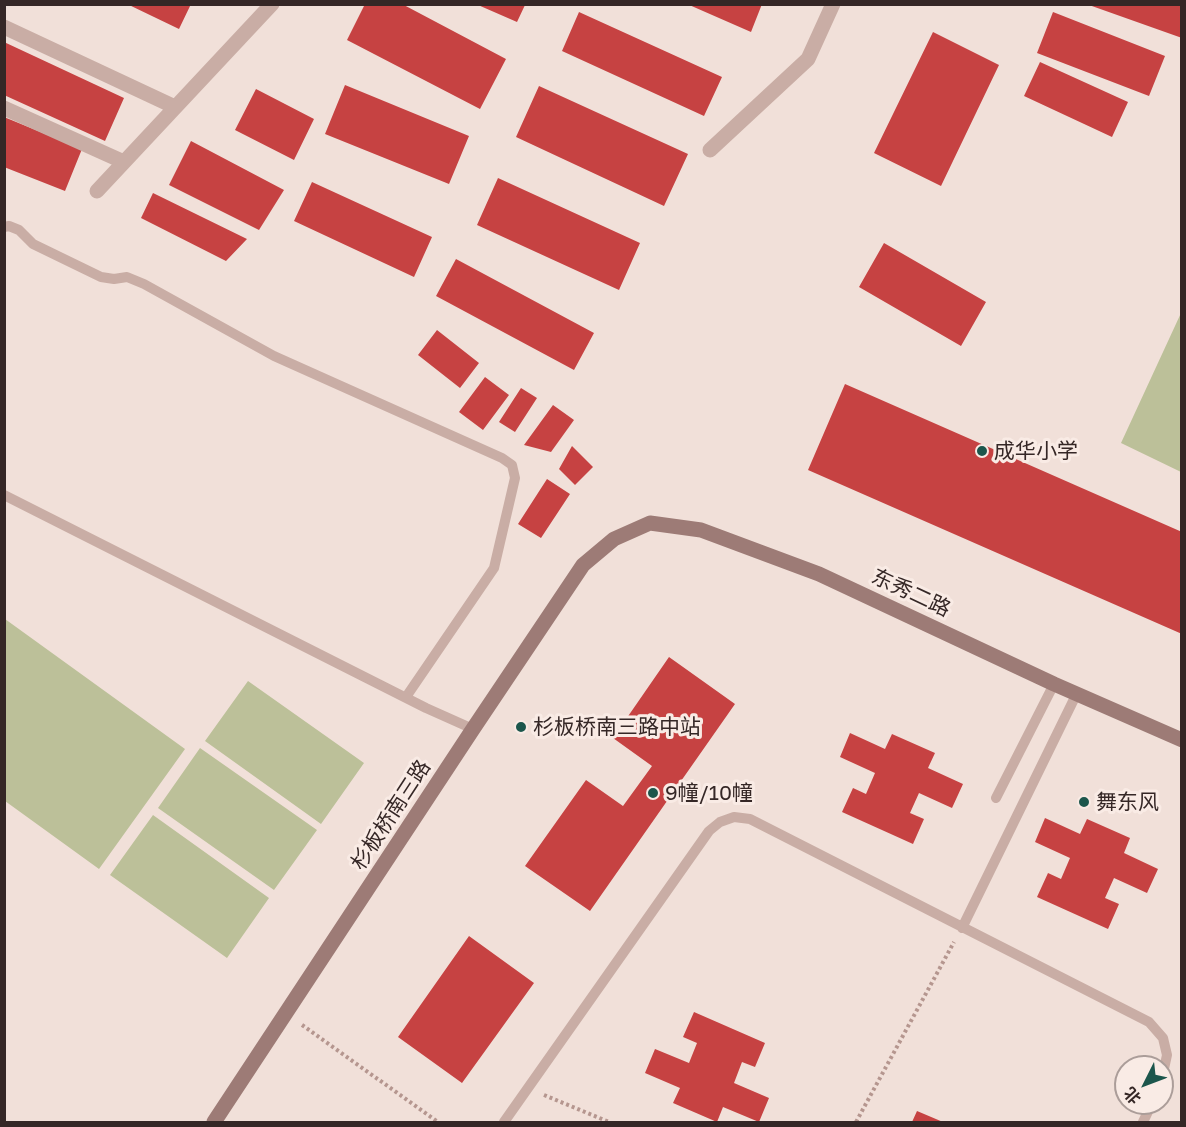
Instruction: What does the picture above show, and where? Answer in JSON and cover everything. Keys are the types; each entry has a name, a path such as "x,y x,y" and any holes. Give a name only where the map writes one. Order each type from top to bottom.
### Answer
{"street":[{"path":"96,191 272,4"},
{"path":"710,150 808,59 833,4"},
{"path":"4,27 175,107"},
{"path":"4,108 124,162"},
{"name":"东秀二路","path":"614,539 650,523 701,530 819,574 1054,684 1182,740"},
{"name":"杉板桥南三路","path":"214,1122 472,729 583,565 614,539"}],"lane":[{"path":"4,227 14,227 33,244 101,277 127,278 144,284 274,356 502,458 512,465 515,478 494,568 405,697"},
{"path":"4,495 472,729"},
{"path":"996,798 1054,684"},
{"path":"962,928 1077,693"},
{"path":"504,1122 709,831 720,822 734,817 750,819 1149,1022 1162,1038 1167,1055"}],"path":[{"path":"856,1122 962,928"},
{"path":"286,1013 438,1122"},
{"path":"528,1089 609,1122"}],"green space":[{"path":"1181,313 1181,472 1121,443"},
{"path":"5,619 185,749 99,869 5,801"},
{"path":"248,681 364,763 321,824 205,741"},
{"path":"200,748 317,830 274,890 158,808"},
{"path":"153,815 269,898 227,958 110,875"}],"building":[{"path":"127,4 191,4 179,29"},
{"path":"365,4 402,4 506,59 480,109 347,40"},
{"path":"687,4 762,4 751,32"},
{"path":"1182,4 1182,38 1089,5"},
{"path":"478,5 525,5 517,22"},
{"path":"579,12 722,77 704,116 562,51"},
{"path":"1053,12 1165,56 1149,96 1037,53"},
{"path":"933,32 999,65 941,186 874,153"},
{"path":"4,42 124,98 105,141 4,95"},
{"path":"1040,62 1128,102 1112,137 1024,96"},
{"path":"345,85 469,136 449,184 325,134"},
{"path":"539,86 688,154 664,206 516,137"},
{"path":"256,89 314,119 294,160 235,130"},
{"path":"4,117 82,149 65,191 4,167"},
{"path":"191,141 284,190 259,230 169,185"},
{"path":"498,178 640,243 619,290 477,225"},
{"path":"312,182 432,237 414,277 294,221"},
{"path":"153,193 247,239 226,261 141,218"},
{"path":"884,243 986,302 961,346 859,287"},
{"path":"456,259 594,333 574,370 436,296"},
{"path":"437,330 479,363 460,388 418,355"},
{"path":"485,377 509,395 483,430 459,412"},
{"path":"845,384 1182,532 1182,634 808,470"},
{"path":"521,388 537,398 515,432 499,422"},
{"path":"553,405 574,420 551,452 524,445"},
{"path":"572,446 593,467 575,485 559,469"},
{"path":"547,479 570,494 541,538 518,524"},
{"name":"9幢/10幢","path":"669,657 735,704 590,911 525,866 586,780 623,806 652,766 613,738"},
{"path":"850,733 885,749 892,734 935,753 928,768 963,784 952,808 919,793 910,813 924,819 913,844 842,812 853,788 866,794 875,773 840,757"},
{"path":"1045,818 1080,834 1087,819 1130,838 1124,853 1158,869 1147,893 1114,878 1105,898 1119,904 1108,929 1037,897 1048,873 1061,879 1070,858 1035,842"},
{"path":"469,936 534,983 462,1083 398,1037"},
{"path":"694,1012 765,1043 755,1067 742,1062 734,1083 769,1098 759,1122 723,1107 717,1122 673,1103 680,1088 645,1073 655,1049 689,1063 697,1043 683,1037"},
{"path":"917,1111 943,1122 912,1122"}],"place":[{"name":"成华小学","path":"982,451"},
{"name":"杉板桥南三路中站","path":"521,727"},
{"name":"9幢/10幢","path":"653,793"},
{"name":"舞东风","path":"1084,802"}]}
